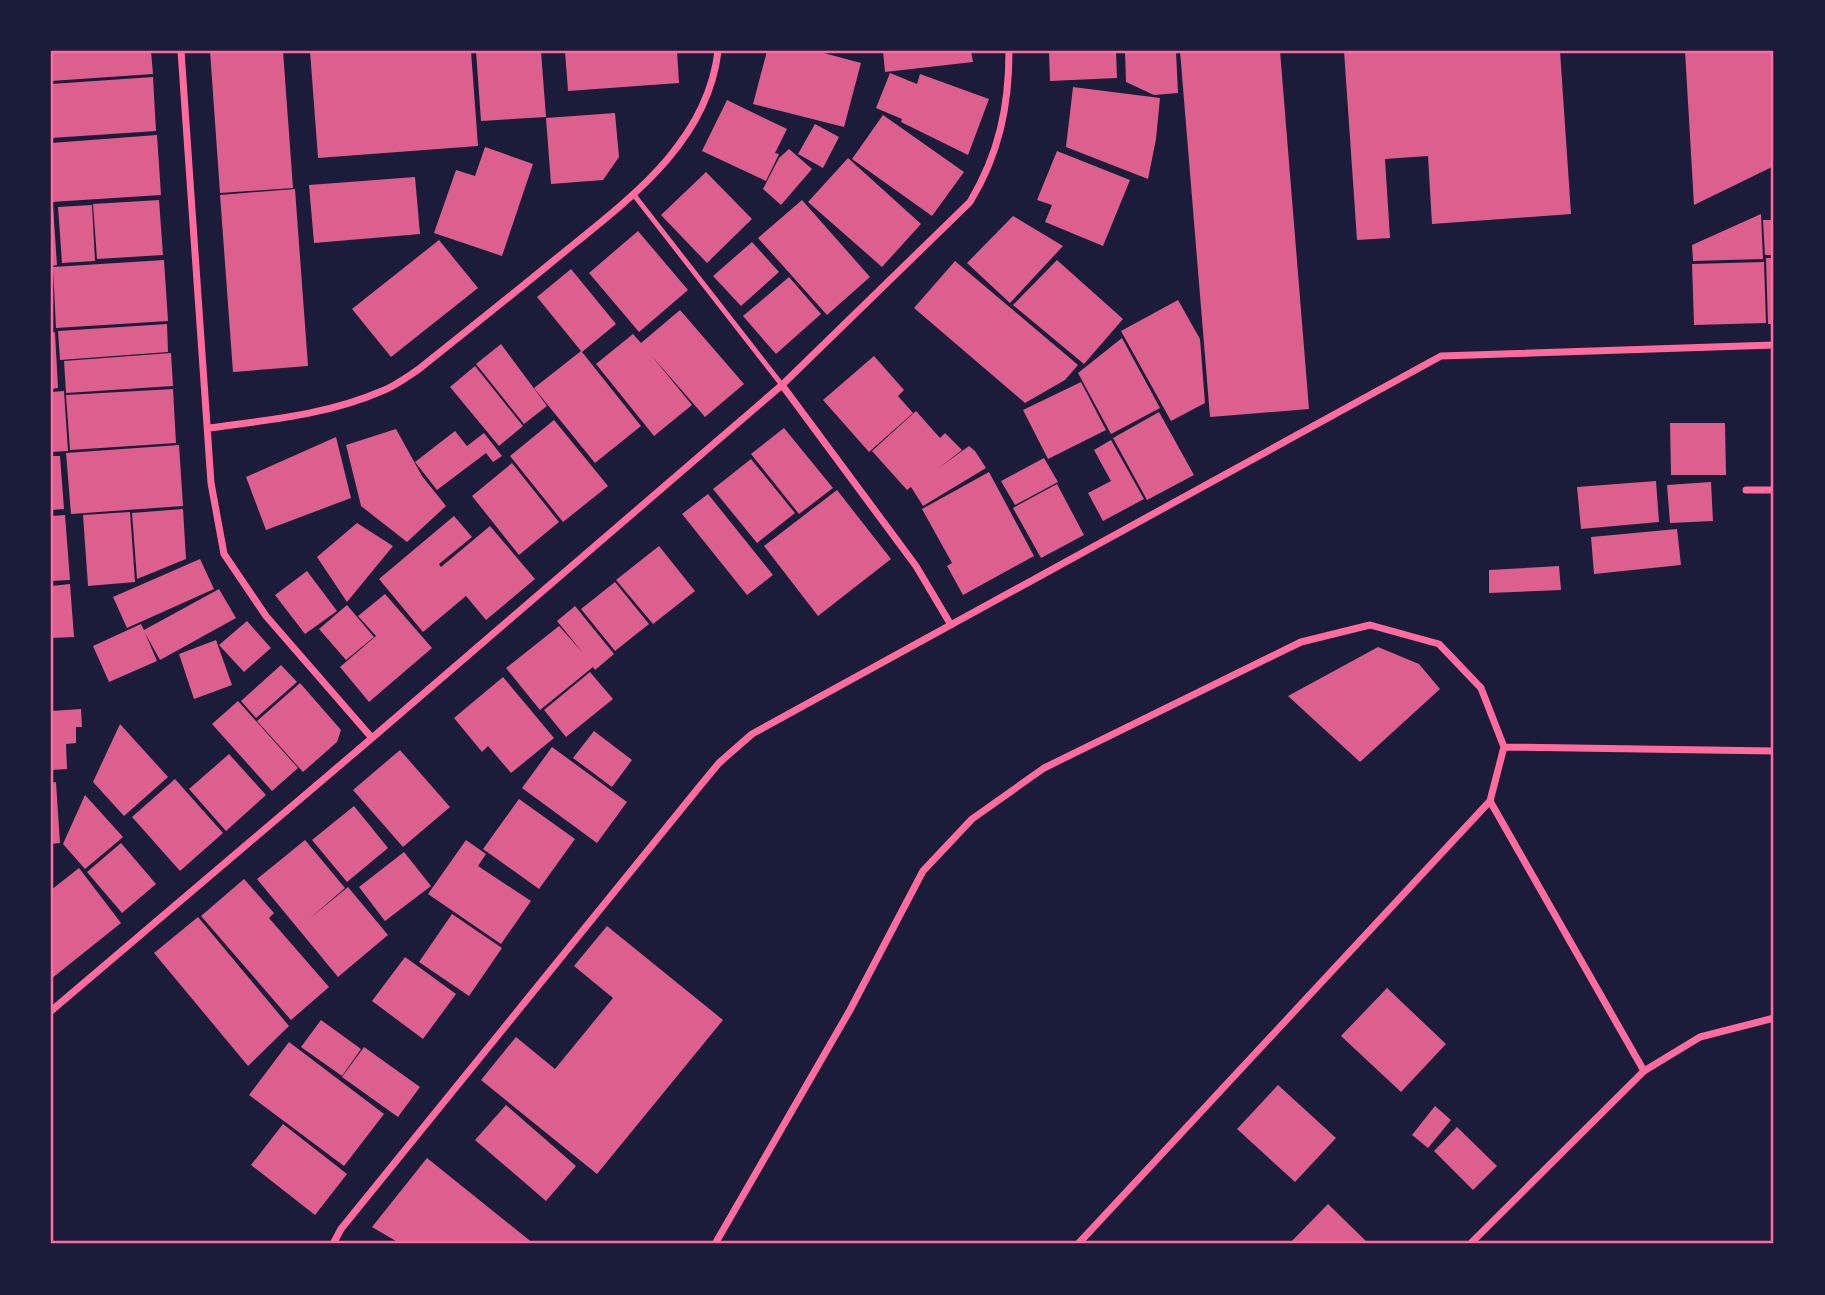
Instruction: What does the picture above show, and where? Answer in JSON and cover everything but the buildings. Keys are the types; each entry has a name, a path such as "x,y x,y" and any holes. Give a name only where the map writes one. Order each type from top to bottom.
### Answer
{"street":[{"path":"181,51 211,483 224,554 266,616 372,738"},
{"path":"209,428 295,416 344,405 384,391 419,369 634,195 680,145 708,99 718,51"},
{"path":"51,1011 782,385 970,202 983,179 1004,120 1009,90 1009,51"},
{"path":"333,1244 341,1229 719,763 752,734 1441,356 1774,345"},
{"path":"782,385 916,566 951,625"},
{"path":"1746,490 1774,490"},
{"path":"715,1244 850,1010 923,871 972,819 1044,768 1301,642 1370,625 1439,644 1480,688 1504,747 1490,800 1078,1244"},
{"path":"1504,747 1774,751"},
{"path":"1490,800 1644,1071"},
{"path":"1470,1244 1644,1071 1700,1037 1774,1018"}],"lane":[{"path":"634,195 782,385"}]}
